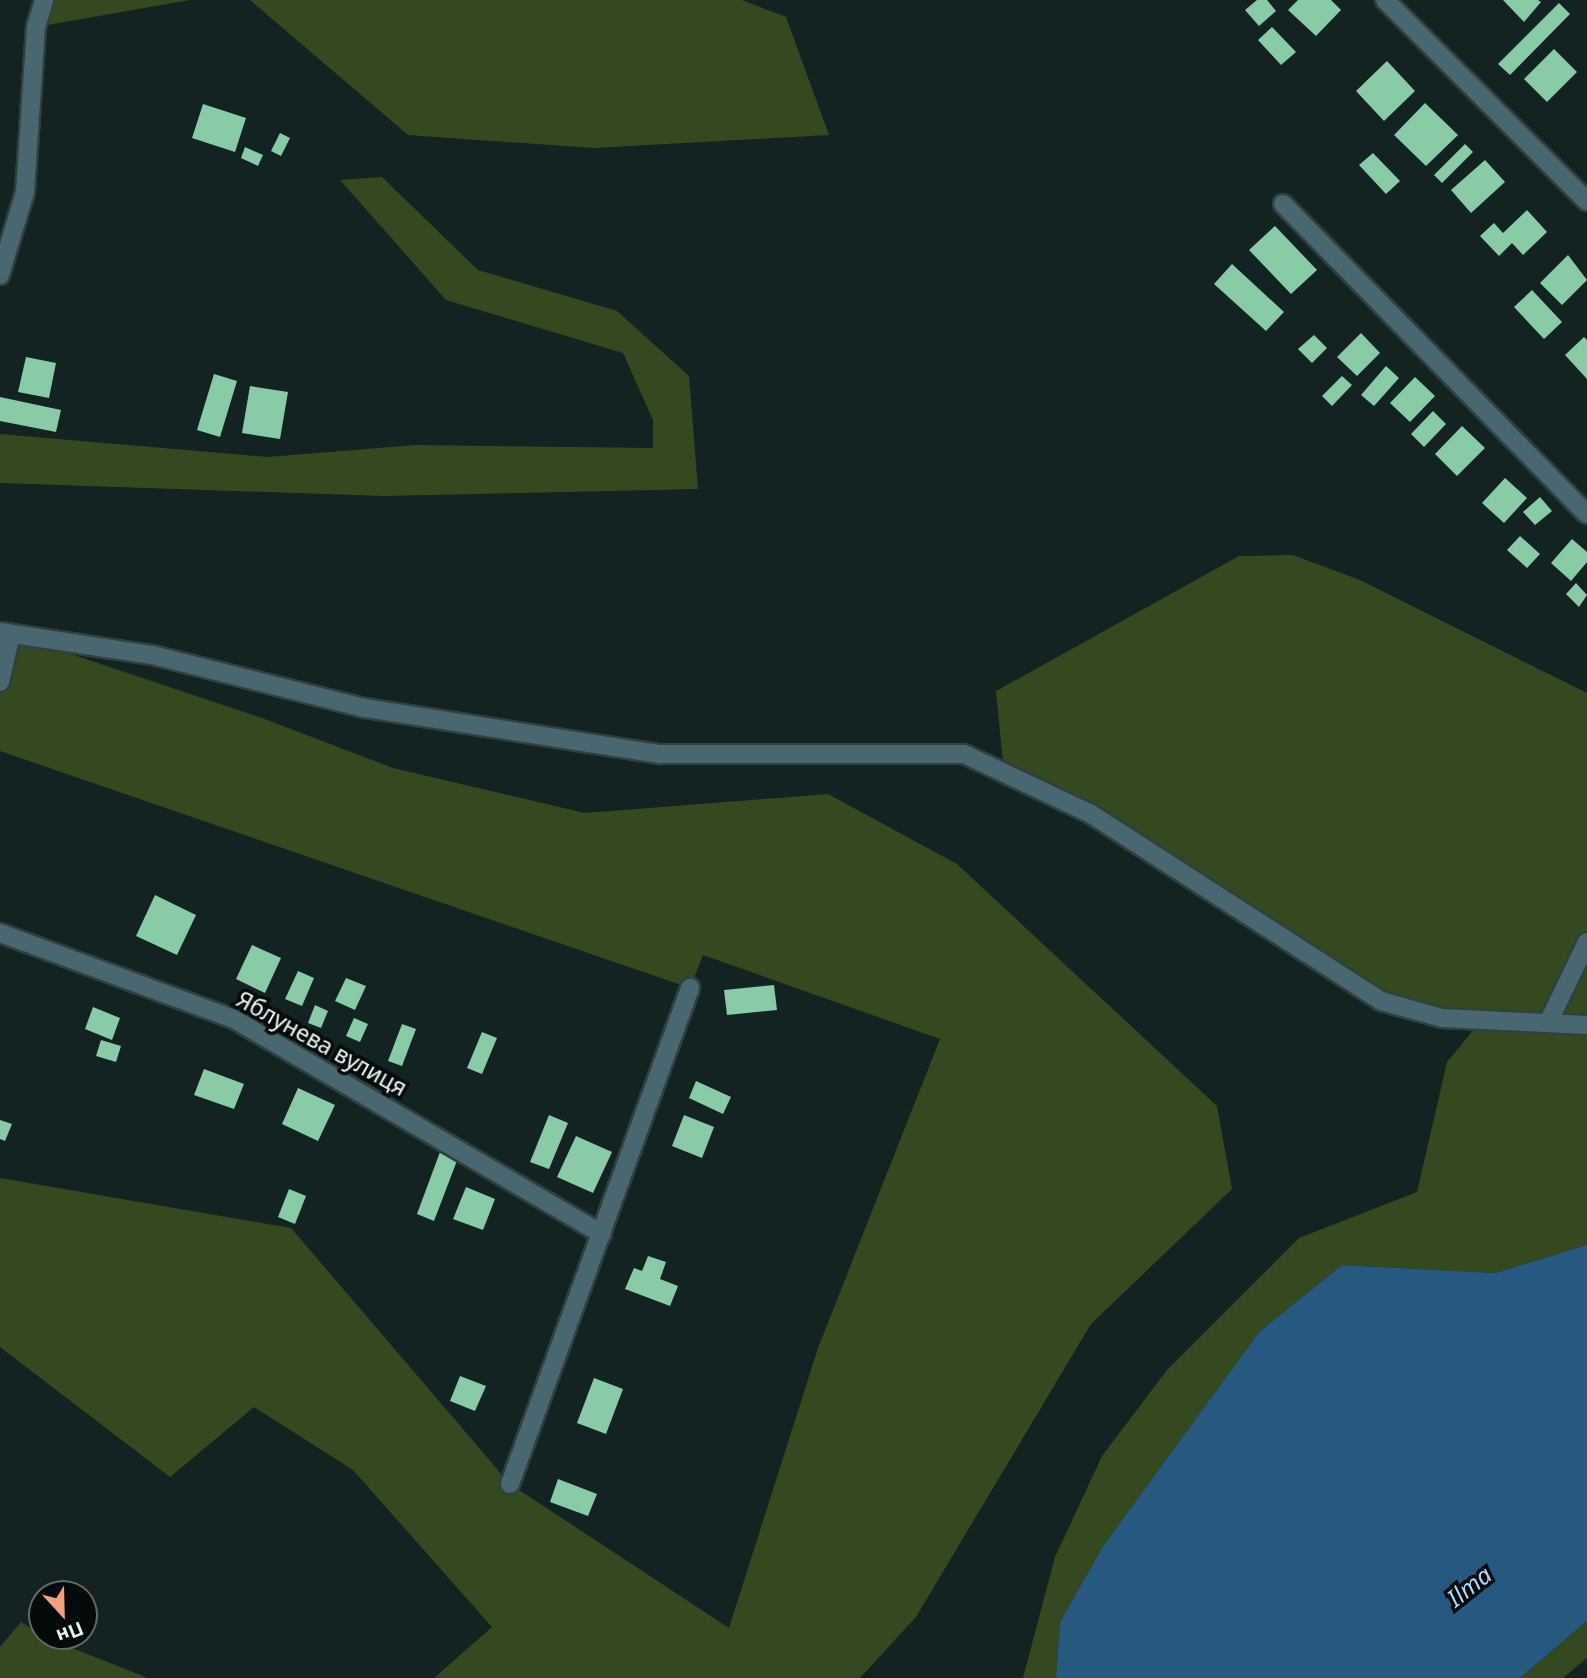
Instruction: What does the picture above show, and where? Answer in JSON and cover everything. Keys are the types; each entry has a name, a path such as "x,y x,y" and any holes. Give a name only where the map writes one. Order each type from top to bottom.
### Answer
{"street":[{"path":"0,275 25,192 36,27 44,0"},
{"path":"1385,0 1587,201"},
{"path":"1283,204 1587,514"},
{"path":"0,682 6,633 152,655 365,708 660,754 964,754 1091,814 1381,1001 1442,1018 1587,1025"},
{"name":"Яблунева вулиця","path":"0,933 233,1019 602,1234"},
{"path":"1548,1023 1587,942"},
{"path":"510,1483 690,988"}],"green space":[{"path":"50,0 190,0 36,27"},
{"path":"250,0 742,0 786,17 829,135 594,148 408,135"},
{"path":"382,177 478,270 617,311 689,376 698,489 383,496 0,483 0,434 268,457 415,445 653,448 653,420 623,353 446,300 340,180"},
{"path":"1293,555 1360,580 1587,693 1587,1245 1495,1273 1342,1265 1259,1332 1103,1546 1060,1622 1056,1678 1023,1678 1055,1557 1102,1456 1167,1370 1299,1238 1417,1192 1447,1062 1481,1021 1381,1001 1004,773 996,691 1239,556"},
{"path":"11,634 262,718 393,768 585,813 828,794 957,864 1217,1106 1232,1189 1091,1324 916,1617 860,1678 434,1678 492,1627 353,1470 254,1407 170,1477 0,1347 0,1178 291,1228 510,1484 729,1628 818,1348 940,1039 703,955 690,988 0,751 0,679"},
{"path":"1587,1621 1587,1658 1563,1678 1520,1678"},
{"path":"21,1622 28,1627 28,1650 77,1650 148,1678 0,1678 0,1647"}],"water":[{"name":"Ilma","path":"1587,1245 1587,1621 1520,1678 1056,1678 1060,1622 1103,1546 1259,1332 1342,1265 1495,1273"}],"building":[{"path":"1257,0 1267,0 1276,11 1259,26 1245,10"},
{"path":"1298,0 1331,0 1341,10 1316,36 1288,10"},
{"path":"1503,0 1538,0 1541,2 1524,22"},
{"path":"1559,3 1570,14 1510,75 1498,64"},
{"path":"1272,27 1296,52 1281,65 1258,40"},
{"path":"1554,49 1577,72 1547,102 1524,79"},
{"path":"1387,61 1415,91 1384,121 1356,91"},
{"path":"1425,103 1458,135 1426,166 1394,135"},
{"path":"203,104 246,118 235,152 192,138"},
{"path":"280,133 290,138 281,156 271,151"},
{"path":"1465,144 1473,152 1442,183 1434,175"},
{"path":"245,147 263,155 258,166 241,158"},
{"path":"1373,153 1400,181 1386,194 1359,165"},
{"path":"1485,160 1505,182 1471,213 1451,190"},
{"path":"1527,210 1547,232 1523,255 1512,243 1499,256 1480,236 1494,223 1503,233"},
{"path":"1275,226 1317,270 1291,294 1249,250"},
{"path":"1568,255 1587,280 1562,305 1540,283"},
{"path":"1232,264 1284,312 1266,331 1214,284"},
{"path":"1532,290 1562,322 1544,339 1514,307"},
{"path":"1361,333 1380,353 1357,376 1337,357"},
{"path":"1314,335 1327,348 1312,363 1298,349"},
{"path":"1584,337 1587,340 1587,379 1565,355"},
{"path":"26,357 56,363 49,398 18,392"},
{"path":"1386,366 1399,378 1374,406 1361,395"},
{"path":"214,374 237,381 220,437 197,430"},
{"path":"1342,376 1352,385 1332,406 1322,396"},
{"path":"1415,377 1435,396 1410,422 1390,403"},
{"path":"250,386 288,392 280,439 242,433"},
{"path":"0,397 61,410 56,432 0,421"},
{"path":"1433,411 1446,424 1424,447 1411,434"},
{"path":"1462,426 1485,448 1457,476 1435,454"},
{"path":"1505,478 1527,498 1504,523 1482,503"},
{"path":"1540,497 1552,511 1535,525 1523,512"},
{"path":"1520,536 1540,554 1527,568 1507,550"},
{"path":"1572,539 1587,552 1587,562 1571,581 1551,563"},
{"path":"1576,583 1587,595 1579,607 1566,594"},
{"path":"155,895 196,915 177,955 136,936"},
{"path":"252,945 281,958 265,993 236,979"},
{"path":"298,971 314,978 302,1006 285,999"},
{"path":"346,978 366,986 355,1010 335,1001"},
{"path":"774,985 777,1010 727,1015 724,990"},
{"path":"315,1005 328,1011 321,1028 308,1023"},
{"path":"93,1007 120,1018 112,1040 85,1029"},
{"path":"354,1018 368,1024 360,1042 346,1036"},
{"path":"402,1024 416,1029 402,1066 388,1061"},
{"path":"482,1032 497,1038 482,1074 467,1068"},
{"path":"101,1040 121,1046 116,1062 96,1056"},
{"path":"204,1069 244,1084 234,1109 194,1095"},
{"path":"696,1081 731,1097 723,1114 689,1098"},
{"path":"298,1088 335,1105 318,1141 282,1124"},
{"path":"549,1115 568,1123 549,1169 530,1162"},
{"path":"684,1115 714,1127 702,1158 672,1146"},
{"path":"0,1120 12,1124 5,1141 0,1139"},
{"path":"576,1136 612,1152 593,1193 557,1177"},
{"path":"440,1152 458,1158 434,1221 417,1214"},
{"path":"466,1187 495,1199 483,1230 453,1219"},
{"path":"289,1189 306,1196 295,1224 278,1217"},
{"path":"648,1256 666,1262 660,1279 678,1286 670,1306 625,1289 634,1268 642,1271"},
{"path":"460,1376 486,1386 475,1411 450,1401"},
{"path":"594,1378 623,1389 606,1434 577,1423"},
{"path":"558,1479 597,1494 588,1516 550,1502"}]}
